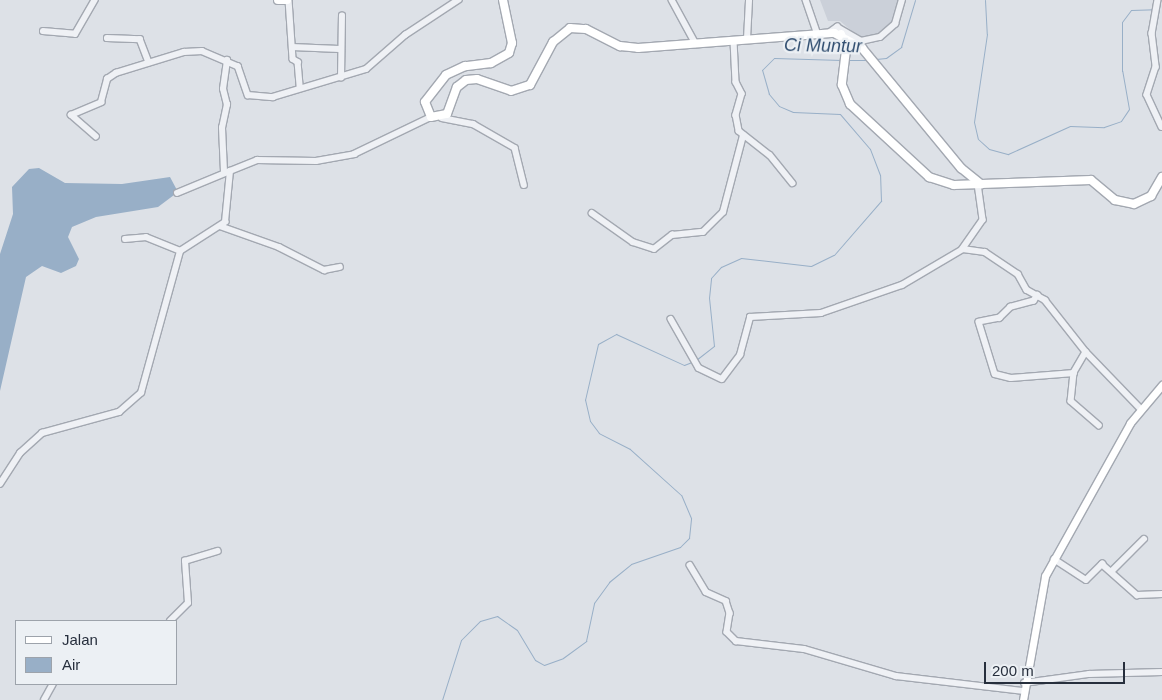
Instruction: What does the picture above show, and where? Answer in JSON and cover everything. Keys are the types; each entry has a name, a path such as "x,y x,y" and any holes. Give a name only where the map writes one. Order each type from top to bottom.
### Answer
{"highway":[{"path":"278,0 288,0"},
{"path":"504,0 509,53 491,64 458,68 439,81 424,102 432,117 442,118 466,80 477,79 512,91 530,85 553,42 570,28 586,29 628,48 734,42 830,32 841,34 862,48 887,84 961,168 980,184"},
{"path":"841,34 846,55 842,82 854,108 912,164 946,182 980,184 1091,180 1115,200 1134,204 1151,196 1162,177"}],"main road":[{"path":"1023,700 1037,604 1054,559 1140,409 1162,385"}],"street":[{"path":"43,31 74,34 96,0"},
{"path":"288,0 292,47 300,87"},
{"path":"96,137 71,115 101,102 111,75 149,62 191,51 227,59 242,70 248,95 273,97 300,87 341,78 366,69 405,35 458,0"},
{"path":"672,0 696,44"},
{"path":"747,40 749,0"},
{"path":"806,0 817,32"},
{"path":"830,32 837,27 861,41 880,37 894,24 902,0"},
{"path":"1158,1 1154,21 1156,67 1147,95 1162,127"},
{"path":"341,78 339,49 342,16"},
{"path":"106,38 141,39 149,62"},
{"path":"734,42 736,82 742,94 736,123 742,136 770,155 793,183"},
{"path":"292,47 339,49"},
{"path":"0,484 20,453 42,433 119,412 141,393 180,252 220,226 227,217 227,172 222,128 227,105 223,89 227,59"},
{"path":"177,193 257,160 316,161 354,154 432,117"},
{"path":"442,118 473,124 515,148 524,185"},
{"path":"592,213 633,242 654,249 672,235 703,232 723,212 742,136"},
{"path":"671,319 698,366 716,379 725,378 741,353 745,326 753,315 817,315 902,285 963,250 983,220 980,184"},
{"path":"220,226 279,247 324,270 340,267"},
{"path":"125,238 146,237 180,252"},
{"path":"963,250 985,252 1038,295 1086,352 1140,409"},
{"path":"1038,295 1034,301 1009,308 1000,318 979,322 995,374 1011,378 1074,373"},
{"path":"1086,352 1074,373 1072,403 1100,426"},
{"path":"1112,571 1144,539"},
{"path":"171,620 188,603 185,561 217,551"},
{"path":"1054,559 1086,580 1101,565 1112,571 1137,595 1162,594"},
{"path":"690,564 706,592 726,601 730,613 727,632 736,641 804,649 896,676 1024,687 1089,674 1162,672"},
{"path":"44,700 52,685"}],"shaded area":[{"path":"820,0 899,0 891,27 878,36 861,39 840,21 828,21"}],"water":[{"path":"39,168 65,183 122,184 170,177 178,192 158,207 96,217 72,227 68,237 79,259 76,266 61,273 42,266 26,277 0,391 0,254 13,214 12,187 29,169"}],"waterway":[{"name":"Ci Muntur","path":"876,59 886,58 901,47 915,0"},
{"name":"Ci Muntur","path":"985,0 987,34 974,122 978,139 989,149 1008,154 1070,126 1104,127 1121,121 1129,109 1122,71 1122,22 1131,10 1155,9"},
{"name":"Ci Muntur","path":"696,360 714,346 709,298 711,278 721,267 741,258 811,266 834,255 881,201 880,175 870,149 840,114 793,112 779,106 769,94 762,70 774,58 842,60"},
{"name":"Ci Muntur","path":"849,60 867,60"},
{"name":"Ci Muntur","path":"442,700 461,640 480,621 497,616 517,630 535,660 544,665 563,658 586,641 594,603 609,582 631,564 680,547 689,538 691,518 681,495 630,449 599,433 590,421 585,400 598,344 616,334 684,365 692,362"}]}
